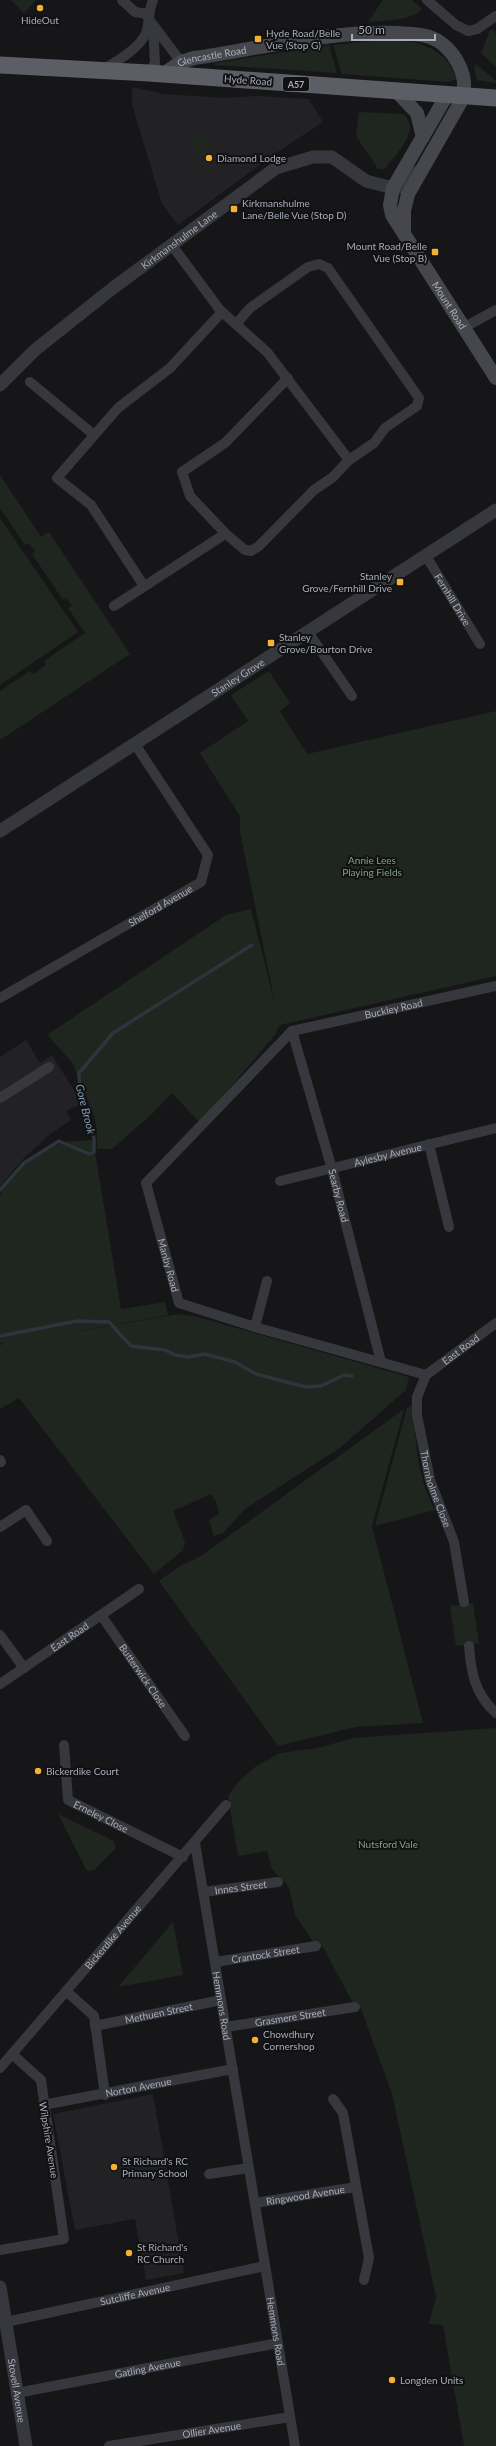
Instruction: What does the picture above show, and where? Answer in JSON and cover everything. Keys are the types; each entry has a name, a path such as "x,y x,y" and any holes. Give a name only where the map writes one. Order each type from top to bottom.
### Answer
{"highway":[{"name":"Hyde Road","path":"0,65 195,76 397,92 496,98"}],"main road":[{"name":"Glencastle Road","path":"156,74 181,62 194,58 363,32 413,34 432,38 442,44 455,57 464,84 455,95"},
{"path":"397,92 417,113 423,136"},
{"name":"Mount Road","path":"455,95 423,136 393,188 390,209 392,215 496,378"},
{"path":"404,232 405,204 455,95"}],"street":[{"path":"122,0 135,12 149,19 181,62 195,76"},
{"path":"102,71 123,58 146,34 153,0"},
{"path":"426,0 456,25 468,31 492,19"},
{"path":"149,19 156,74"},
{"name":"Kirkmanshulme Lane","path":"0,385 35,350 171,244 276,168 313,157 332,157 366,181 393,188"},
{"path":"393,188 400,187 419,171"},
{"path":"171,244 222,312 237,323 267,352 349,460"},
{"path":"237,323 250,308 308,267 320,264 328,268 419,398 417,406 385,428 374,443 349,460 333,477 314,490 259,546 251,551 245,550 225,534 190,496 182,472 224,443 288,378"},
{"path":"463,328 496,310"},
{"path":"144,586 91,504 57,478 93,434 118,408 170,368 222,312"},
{"path":"30,382 93,434"},
{"name":"Stanley Grove","path":"0,831 496,510"},
{"path":"114,606 225,534"},
{"name":"Fernhill Drive","path":"426,556 480,644"},
{"path":"308,632 352,696"},
{"name":"Shelford Avenue","path":"0,998 201,882 208,855 135,744"},
{"name":"Buckley Road","path":"292,1030 496,986"},
{"name":"Searby Road","path":"292,1030 332,1169 381,1362"},
{"name":"Manby Road","path":"292,1030 146,1183 179,1303 255,1327 426,1375"},
{"path":"0,1098 48,1067"},
{"name":"Aylesby Avenue","path":"280,1181 496,1128"},
{"path":"429,1144 449,1227"},
{"path":"255,1327 267,1281"},
{"name":"East Road","path":"426,1375 496,1323"},
{"name":"Thornholme Close","path":"426,1375 417,1397 417,1415 430,1480 454,1542 464,1602"},
{"path":"0,1527 26,1510 47,1541"},
{"name":"East Road","path":"0,1684 139,1589"},
{"name":"Butterwick Close","path":"101,1615 185,1736"},
{"path":"0,1635 24,1668"},
{"path":"469,1646 471,1672 484,1702 496,1712"},
{"name":"Erneley Close","path":"64,1744 68,1800 183,1857"},
{"name":"Bickerdike Avenue","path":"0,2068 226,1806"},
{"name":"Hemmons Road","path":"195,1843 295,2446"},
{"name":"Innes Street","path":"204,1892 278,1882"},
{"name":"Crantock Street","path":"215,1962 316,1946"},
{"path":"66,1992 94,2016 105,2095"},
{"name":"Methuen Street","path":"95,2026 221,2000"},
{"name":"Grasmere Street","path":"226,2027 355,2006"},
{"name":"Wilpshire Avenue","path":"0,2250 64,2239 43,2105 41,2080 12,2054"},
{"name":"Norton Avenue","path":"43,2105 105,2095 233,2069"},
{"name":"Ringwood Avenue","path":"333,2099 343,2113 369,2258 364,2280"},
{"path":"209,2174 249,2168"},
{"name":"Ringwood Avenue","path":"255,2203 356,2187"},
{"name":"Sutcliffe Avenue","path":"6,2322 265,2266"},
{"name":"Stovell Avenue","path":"0,2287 26,2446"},
{"name":"Gatling Avenue","path":"18,2392 278,2343"},
{"name":"Ollier Avenue","path":"109,2446 290,2417"}],"shaded area":[{"name":"Diamond Lodge","path":"132,87 164,94 224,98 257,96 309,99 323,122 276,153 178,225 162,204 132,105"},
{"path":"26,1040 40,1063 52,1055 82,1103 66,1111 71,1120 49,1135 24,1158 0,1186 0,1057"},
{"name":"St Richard's RC Primary School","path":"153,2094 184,2273 146,2280 135,2219 75,2230 53,2114"}],"green space":[{"path":"11,0 36,0 24,13"},
{"path":"383,0 412,0 422,9 411,16 404,18 368,22"},
{"path":"493,29 496,33 496,67 481,53 490,30"},
{"path":"380,40 415,43 436,51 451,67 457,79 448,82 342,74 333,45"},
{"path":"329,45 337,73 214,65 214,63"},
{"path":"476,64 496,81 496,83 477,80 474,68"},
{"path":"359,112 404,114 409,121 410,128 405,142 385,169 378,169 356,136"},
{"path":"206,135 212,155 199,159 193,139"},
{"path":"0,475 41,537 49,532 130,654 0,740 0,691 30,671 33,674 46,665 44,661 85,633 68,608 72,606 66,598 63,600 32,554 35,551 29,543 25,545 0,508"},
{"path":"0,518 78,632 0,685"},
{"name":"Annie Lees Playing Fields","path":"269,671 290,703 280,711 307,754 496,711 496,976 280,1025 275,1035 200,1123 172,1093 152,1114 112,1149 97,1149 97,1130 94,1115 72,1062 47,1035 226,915 251,909 276,1008 240,832 240,816 200,753 248,721 231,695"},
{"path":"93,1140 121,1309 165,1302 168,1315 45,1337 178,1314 198,1317 409,1377 406,1390 341,1447 245,1509 223,1533 214,1536 209,1520 219,1514 216,1502 211,1494 173,1511 185,1542 183,1550 154,1574 19,1398 0,1409 0,1345 3,1344 0,1343 0,1196 9,1180 33,1158 59,1144 71,1141"},
{"path":"414,1404 418,1458 424,1485 435,1510 375,1526 407,1408"},
{"path":"404,1409 372,1526 423,1723 356,1727 278,1746 159,1581 180,1566 201,1556"},
{"path":"473,1603 479,1643 456,1646 450,1606"},
{"name":"Nutsford Vale","path":"496,1728 496,2446 464,2446 443,2325 429,2324 436,2297 392,2094 360,2006 355,2007 323,1947 316,1946 295,1915 289,1887 272,1869 267,1851 238,1856 228,1796 238,1782 255,1767 280,1753 318,1748 353,1738"},
{"path":"58,1814 114,1841 116,1848 94,1870 87,1871"},
{"path":"173,1922 183,1975 118,1987"}],"waterway":[{"name":"Gore Brook","path":"0,1190 24,1163 59,1141 89,1154 94,1152 94,1138 80,1091 79,1073 113,1033 252,945"},
{"path":"0,1336 77,1321 109,1322 131,1346 165,1350 175,1355 188,1357 205,1354 235,1362 256,1374 306,1387 321,1386 344,1375 352,1376"}],"place":[{"name":"HideOut","path":"40,8"},
{"name":"Hyde Road/Belle Vue (Stop G)","path":"258,39"},
{"name":"Diamond Lodge","path":"209,158"},
{"name":"Kirkmanshulme Lane/Belle Vue (Stop D)","path":"234,209"},
{"name":"Mount Road/Belle Vue (Stop B)","path":"435,252"},
{"name":"Stanley Grove/Fernhill Drive","path":"400,582"},
{"name":"Stanley Grove/Bourton Drive","path":"271,643"},
{"name":"Bickerdike Court","path":"38,1771"},
{"name":"Chowdhury Cornershop","path":"255,2040"},
{"name":"St Richard's RC Primary School","path":"114,2167"},
{"name":"St Richard's RC Church","path":"129,2253"},
{"name":"Longden Units","path":"392,2380"}]}
